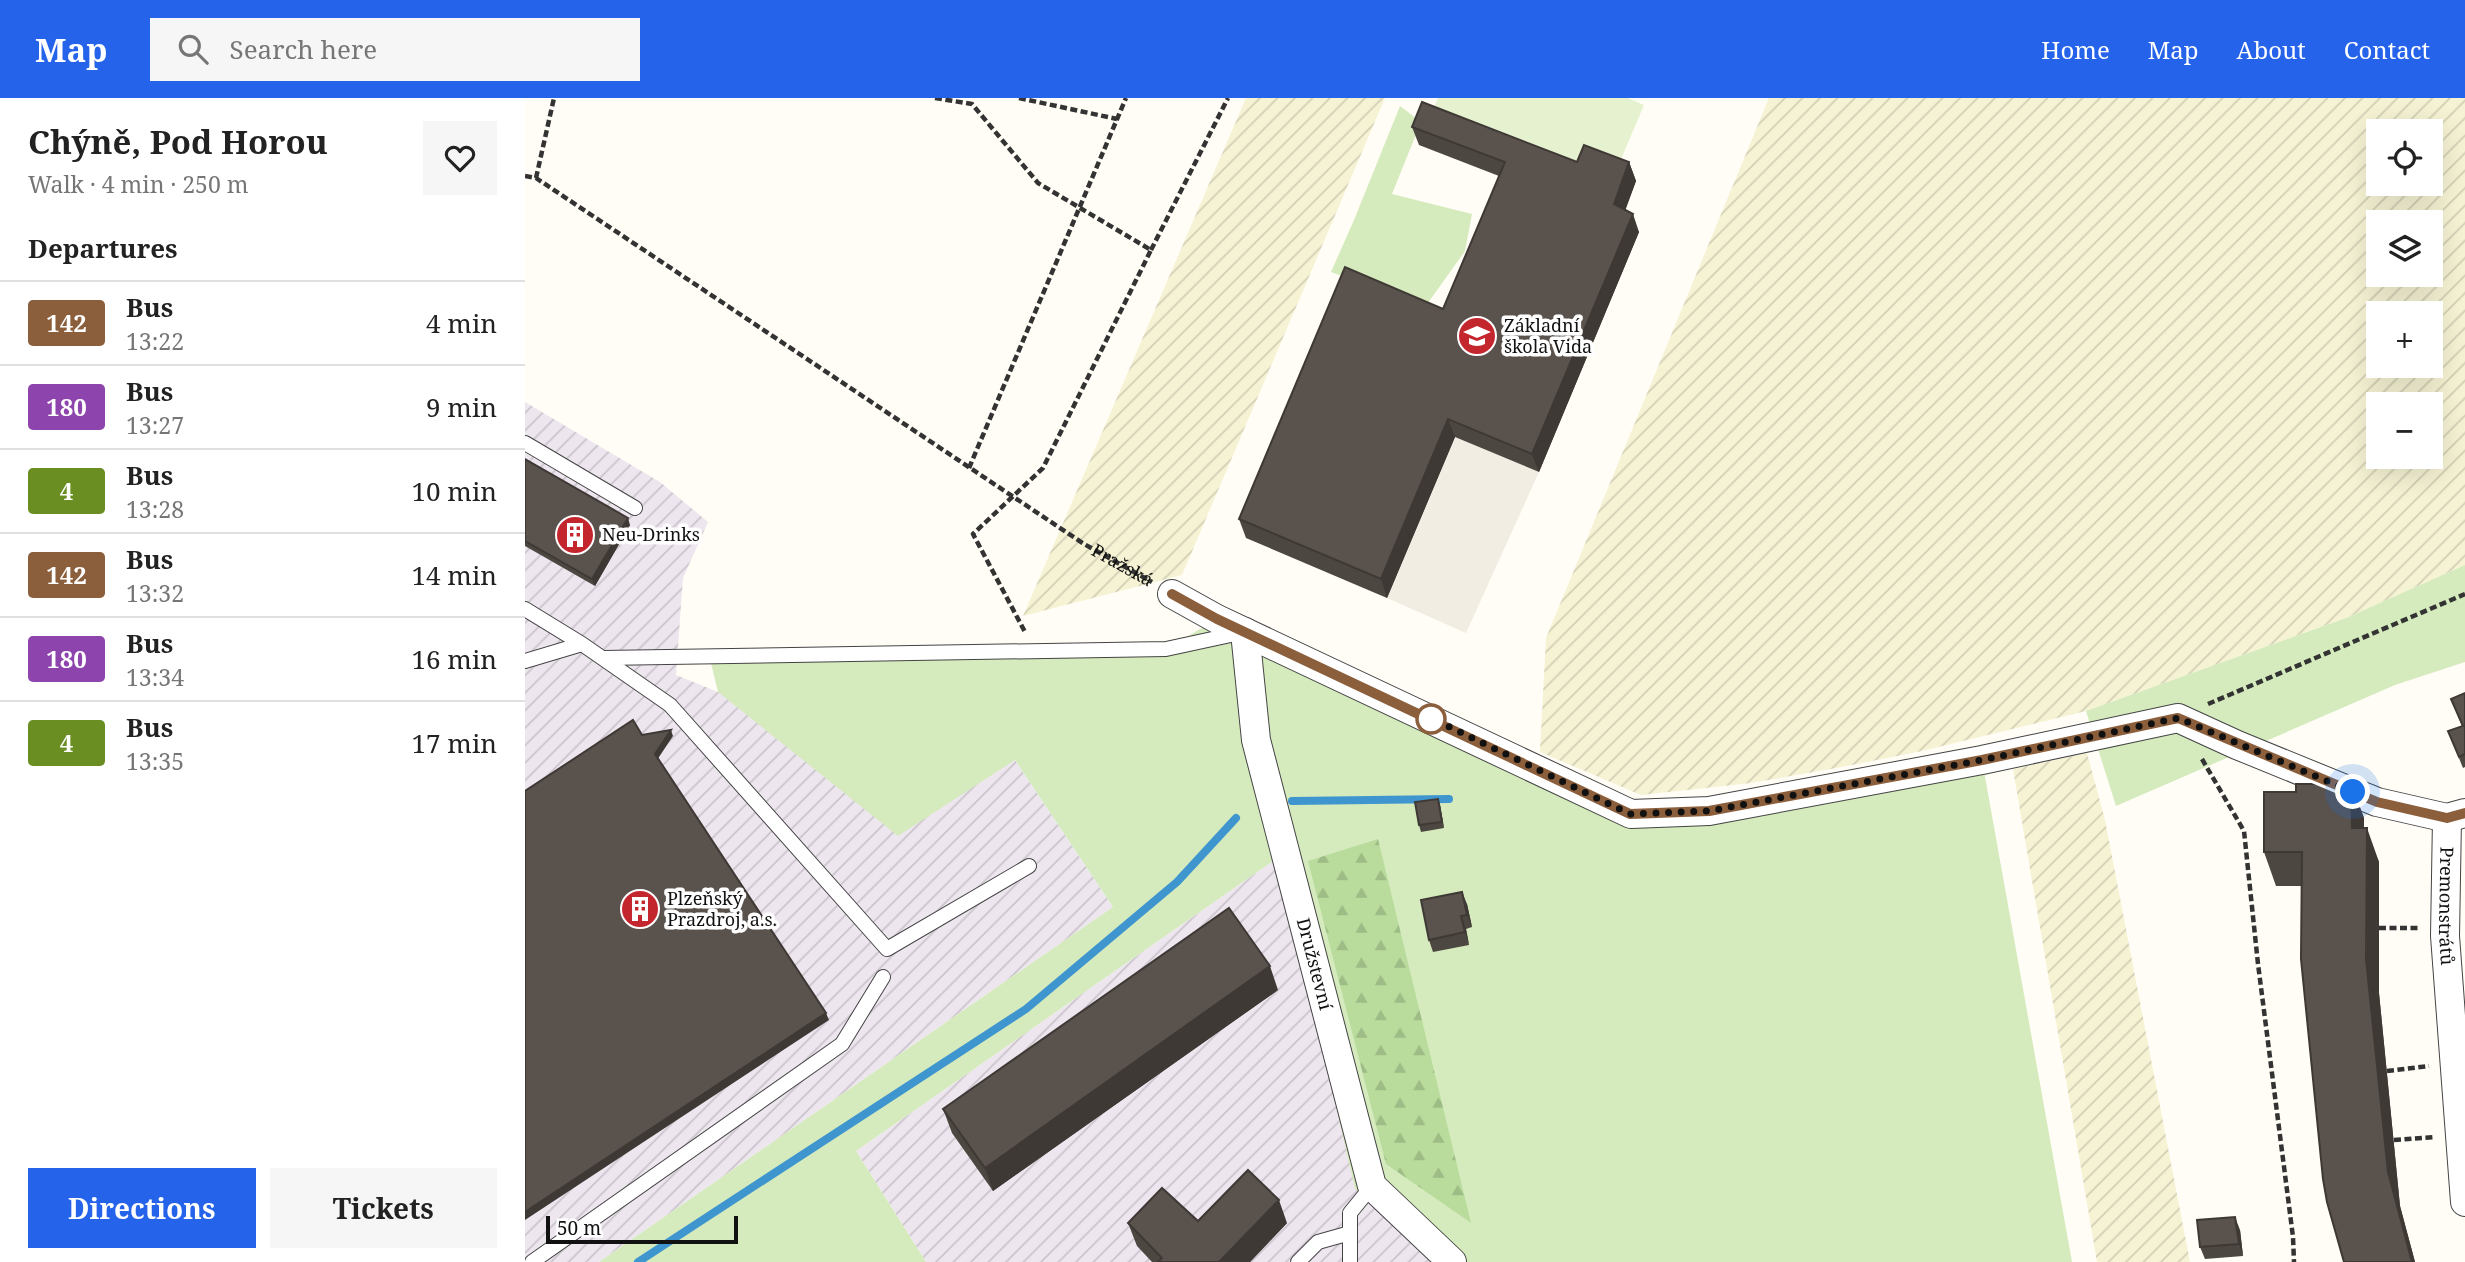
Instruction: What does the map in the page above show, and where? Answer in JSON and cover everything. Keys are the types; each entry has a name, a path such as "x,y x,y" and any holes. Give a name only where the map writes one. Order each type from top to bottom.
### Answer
{"street":[{"name":"Pražská","path":"1172,594 1245,632 1630,814 1709,811 1982,760 2178,718"},
{"name":"Družstevní","path":"1245,632 1256,740 1373,1186"},
{"path":"2178,718 2377,802 2456,815"},
{"name":"Premonstrátů","path":"2456,815 2445,928 2465,1202"},
{"path":"1373,1186 1452,1262"}],"lane":[{"path":"525,443 635,508"},
{"path":"525,609 582,644 670,705 887,949 1029,866"},
{"path":"603,658 1166,649 1245,632"},
{"path":"525,661 582,644"},
{"path":"532,1262 842,1044 883,977"},
{"path":"1350,1262 1350,1213 1373,1186"},
{"path":"1298,1262 1318,1242 1350,1233"}],"path":[{"path":"525,176 536,178 554,98"},
{"path":"935,98 972,104 1038,183 1151,250"},
{"path":"1019,98 1117,119"},
{"path":"969,468 1126,98"},
{"path":"1035,650 972,534 1043,468 1228,98"},
{"name":"Pražská","path":"536,178 1084,544 1172,594"},
{"path":"2294,1262 2244,831 2178,718 2465,594"},
{"path":"2379,928 2445,928"},
{"path":"2387,1071 2454,1063"},
{"path":"2394,1140 2460,1135"}],"shaded area":[{"path":"1246,98 1385,98 1182,575 1023,616"},
{"path":"1769,98 2465,98 2465,565 2346,618 2086,711 1922,751 1751,783 1641,795 1540,752 1546,638"},
{"path":"525,402 660,482 708,522 683,578 676,675 718,692 1015,760 1113,907 599,1262 525,1262"},
{"path":"1455,437 1539,472 1466,633 1387,598"},
{"path":"2087,753 2105,820 2190,1262 2097,1262 2013,769"},
{"path":"1279,857 1441,1262 926,1262 856,1151"}],"green space":[{"path":"1438,98 1628,98 1644,105 1608,190 1428,121"},
{"path":"1400,106 1421,122 1392,194 1472,214 1465,251 1425,307 1331,272"},
{"path":"2465,565 2465,662 2395,685 2116,806 2086,711 2346,618"},
{"path":"1217,619 1631,814 1982,760 2072,1262 1441,1262 1355,1189 1279,857 856,1151 926,1262 599,1262 1113,907 1015,760 898,836 718,692 709,655 1166,649"},
{"path":"1378,839 1471,1223 1386,1164 1308,861"}],"building":[{"path":"1422,102 1577,162 1584,145 1629,162 1614,204 1633,214 1532,454 1448,419 1381,579 1239,519 1345,267 1443,309 1505,162 1412,127"},
{"name":"Neu-Drinks","path":"525,459 628,518 592,579 525,541"},
{"path":"2465,693 2465,754 2459,757 2448,731 2463,726 2451,699"},
{"name":"Plzeňský Prazdroj, a.s.","path":"633,720 642,735 671,730 655,754 826,1013 525,1212 525,791"},
{"path":"2296,784 2351,784 2352,828 2367,828 2366,959 2388,1172 2412,1262 2344,1262 2327,1202 2301,959 2302,852 2264,852 2264,792 2296,792"},
{"path":"1438,799 1442,822 1419,825 1415,802"},
{"path":"1462,892 1467,915 1461,916 1465,932 1429,940 1421,900"},
{"path":"1229,908 1270,966 985,1168 943,1109"},
{"path":"1248,1170 1279,1200 1219,1262 1158,1262 1162,1258 1128,1223 1162,1188 1198,1221"},
{"path":"2235,1217 2239,1244 2200,1247 2197,1220"}],"waterway":[{"path":"1292,801 1449,799"},
{"path":"638,1262 1026,1009 1177,882 1236,818"}],"bus line":[{"name":"142","path":"1172,594 1217,619 1630,814 1709,811 1982,760 2178,718 2377,802 2447,818 2465,813"}],"place":[{"name":"Základní škola Vida","path":"1477,336"},
{"name":"Neu-Drinks","path":"575,535"},
{"name":"Plzeňský Prazdroj, a.s.","path":"640,909"}],"route":[{"path":"1431,719 1429,717 1630,814 1709,811 1982,760 2178,718 2353,792"}]}
